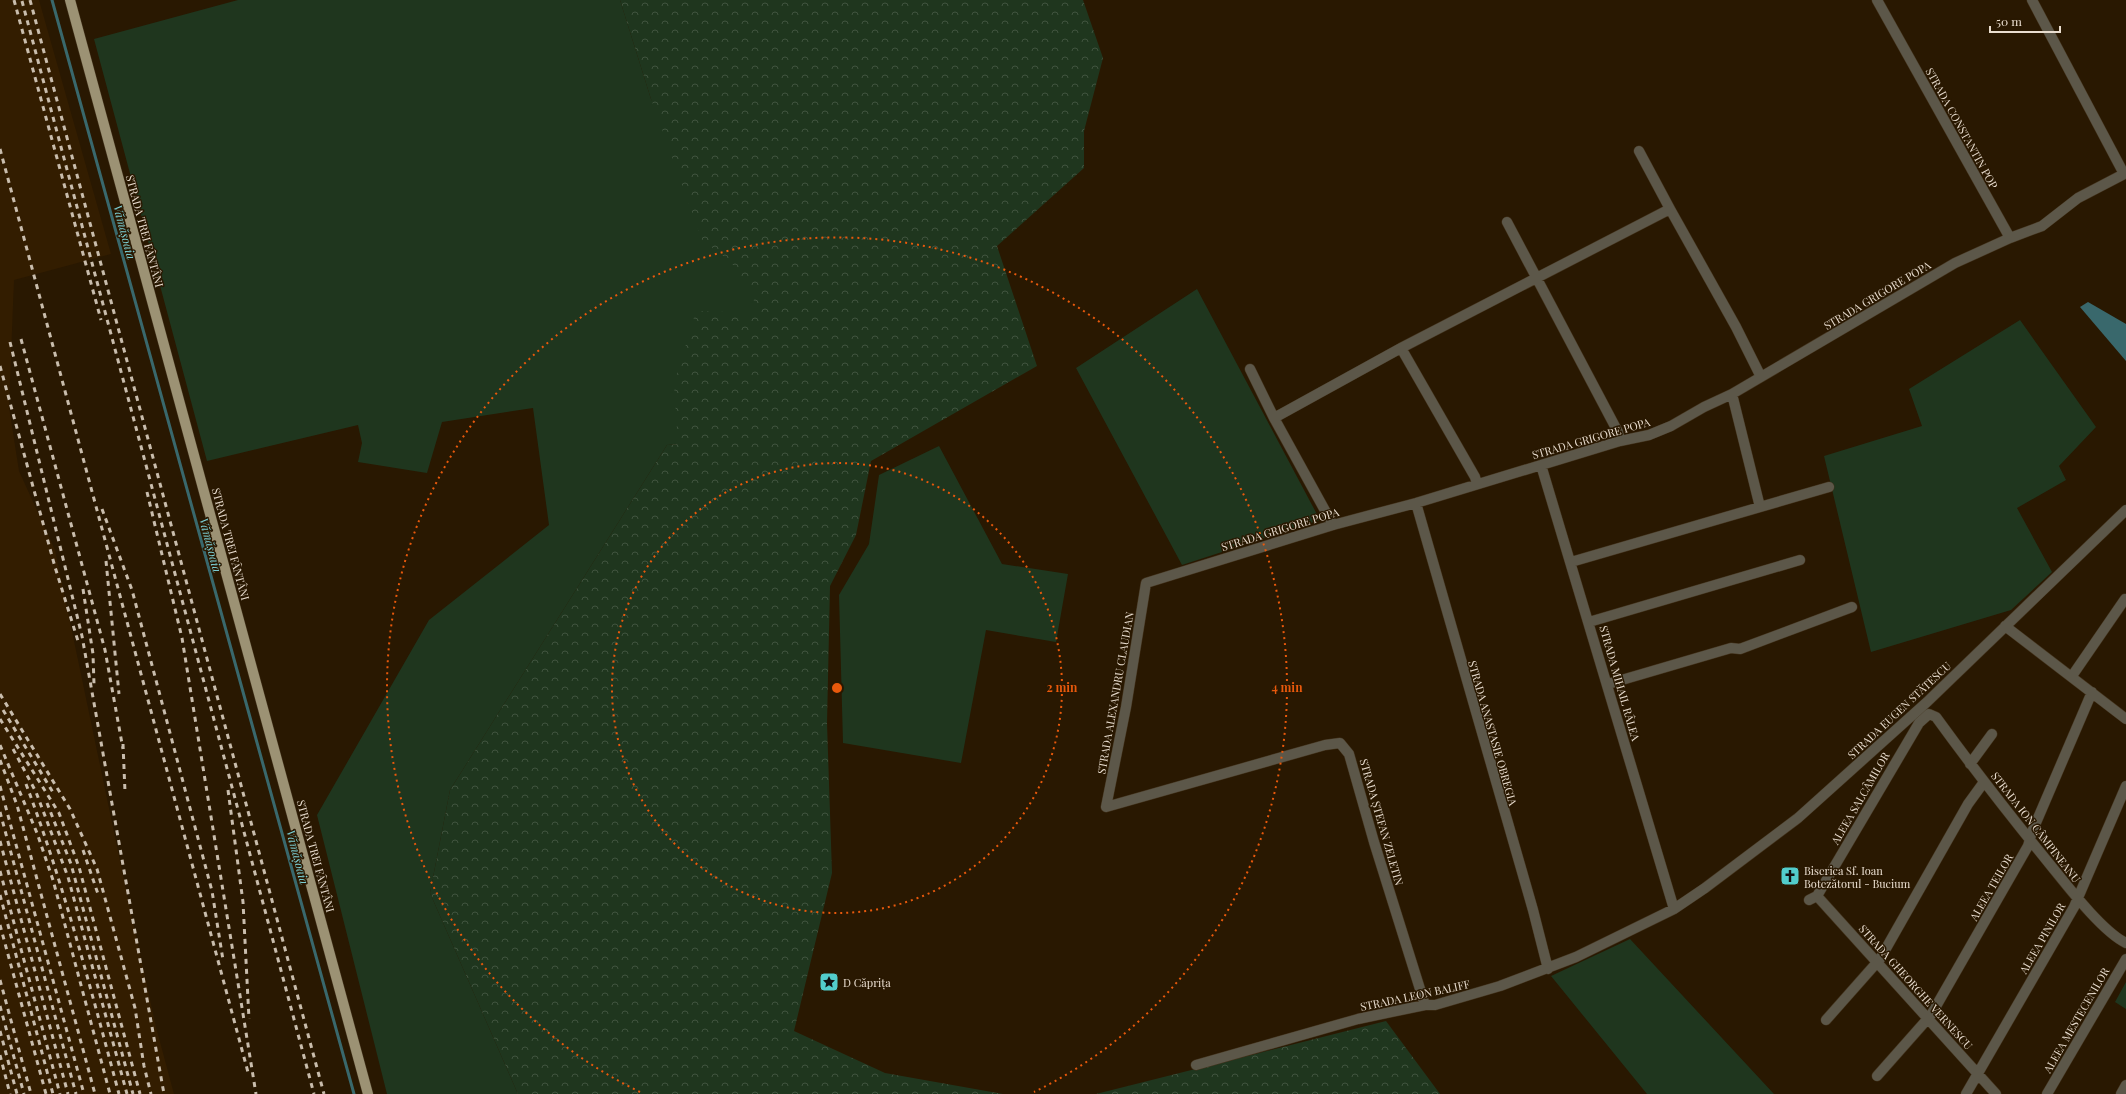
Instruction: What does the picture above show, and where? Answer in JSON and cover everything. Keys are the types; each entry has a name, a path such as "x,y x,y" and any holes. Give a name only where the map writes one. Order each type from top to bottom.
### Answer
{"main road":[{"name":"STRADA TREI FÂNTÂNI","path":"70,0 368,1094"}],"street":[{"name":"STRADA CONSTANTIN POP","path":"1877,0 2010,238"},
{"path":"2010,238 2042,226 2078,198 2125,174 2032,0"},
{"path":"1639,151 1736,327 1761,378"},
{"path":"1274,418 1401,348 1670,209"},
{"path":"1507,222 1618,432 1620,441"},
{"name":"STRADA GRIGORE POPA","path":"1146,583 1333,525 1416,504 1541,464 1620,441 1649,435 1671,426 1704,407 1761,378 1955,263 2010,238"},
{"path":"1401,348 1475,477 1477,484"},
{"path":"1250,368 1274,418 1333,525"},
{"path":"1732,394 1760,507"},
{"name":"STRADA MIHAIL RÂLEA","path":"1541,464 1674,909"},
{"path":"1571,562 1829,487"},
{"name":"STRADA ANASTASIE OBREGIA","path":"1416,504 1533,910 1548,969"},
{"name":"STRADA EUGEN STĂTESCU","path":"1674,909 1798,818 1927,702 2126,510"},
{"path":"1589,622 1800,560"},
{"name":"STRADA ALEXANDRU CLAUDIAN","path":"1106,807 1126,707 1146,583"},
{"path":"2072,676 2125,599"},
{"path":"1608,684 1731,648 1740,649 1852,607"},
{"path":"2005,626 2126,718"},
{"name":"ALEEA TEILOR","path":"1877,1076 1928,1019 2028,846 2029,839 2092,692"},
{"name":"ALEEA SALCÂMILOR","path":"1813,898 1919,722 1929,714 1936,717"},
{"name":"STRADA ION CÂMPINEANU","path":"1936,717 1984,782 2078,899 2114,934 2126,943"},
{"path":"1970,764 1992,734"},
{"name":"STRADA ȘTEFAN ZELETIN","path":"1106,807 1325,745 1340,743 1349,754 1374,842 1425,1005"},
{"path":"1826,1020 1878,962 1968,804 1984,782"},
{"name":"ALEEA PINILOR","path":"1966,1094 2078,899 2126,786"},
{"name":"STRADA GHEORGHE VERNESCU","path":"1813,898 1878,962 1996,1094"},
{"name":"STRADA LEON BALIFF","path":"1196,1065 1358,1019 1425,1005 1435,1005 1465,997 1548,969 1604,944 1674,909"},
{"name":"ALEEA MESTECENILOR","path":"2047,1094 2126,959"},
{"path":"2121,1094 2126,1085"}],"shaded area":[{"path":"0,0 39,0 111,254 14,280 9,407 19,471 55,550 156,1027 174,1094 0,1094"}],"green space":[{"path":"238,0 620,0 651,99 802,370 679,444 667,445 450,790 430,893 518,1094 387,1094 317,815 429,620 549,525 533,408 442,422 427,473 358,462 362,443 358,425 207,461 94,39"},
{"path":"620,0 1083,0 1103,58 1084,131 1084,168 997,246 1037,366 871,461 856,535 830,586 827,723 832,873 794,1031 885,1073 1003,1094 518,1094 430,893 450,790 667,445 678,444 674,384 696,311 757,313 756,304 731,262 702,240 651,99"},
{"path":"1197,289 1320,520 1182,565 1076,368"},
{"path":"2020,320 2096,427 2059,466 2066,480 2017,508 2052,572 2011,610 1871,652 1824,456 1922,426 1909,389"},
{"path":"939,446 1002,564 1068,574 1056,642 986,630 961,763 843,743 839,595 869,544 879,475"},
{"path":"1630,939 1774,1094 1647,1094 1551,976"},
{"path":"2126,982 2126,1009 2115,1002"},
{"path":"1386,1021 1440,1094 1096,1094"}],"water":[{"path":"2088,302 2126,324 2126,361 2080,307"}],"waterway":[{"name":"Vămășoaia","path":"52,0 354,1094"}],"railway":[{"path":"14,0 101,320"},
{"path":"30,0 324,1094"},
{"path":"22,1 314,1094"},
{"path":"0,149 249,1076"},
{"path":"21,339 105,650 123,749"},
{"path":"10,342 82,636 164,1094"},
{"path":"0,366 55,567 78,641"},
{"path":"147,492 182,638 256,1094"},
{"path":"102,509 132,590 212,891 223,960"},
{"path":"106,561 119,694"},
{"path":"83,589 93,654 94,684"},
{"path":"0,694 70,809 97,869 135,1008 144,1066 151,1094"},
{"path":"3,710 54,794"},
{"path":"0,719 59,813 79,867 140,1094"},
{"path":"123,744 125,792"},
{"path":"0,745 37,833 53,880 110,1094"},
{"path":"13,749 36,792 68,877 127,1094"},
{"path":"0,760 17,805 95,1094"},
{"path":"26,784 65,899 119,1094"},
{"path":"0,786 84,1094"},
{"path":"228,790 243,902 249,1019"},
{"path":"47,803 71,864 133,1094"},
{"path":"0,812 76,1094"},
{"path":"0,841 68,1094"},
{"path":"83,850 98,894"},
{"path":"0,871 60,1094"},
{"path":"0,895 53,1094"},
{"path":"0,925 46,1094"},
{"path":"0,980 31,1094"},
{"path":"0,1006 24,1094"},
{"path":"0,1031 17,1094"},
{"path":"0,1055 10,1094"}],"place":[{"name":"Biserica Sf. Ioan Botezătorul - Bucium","path":"1790,876"},
{"name":"D Căprița","path":"829,982"}]}
